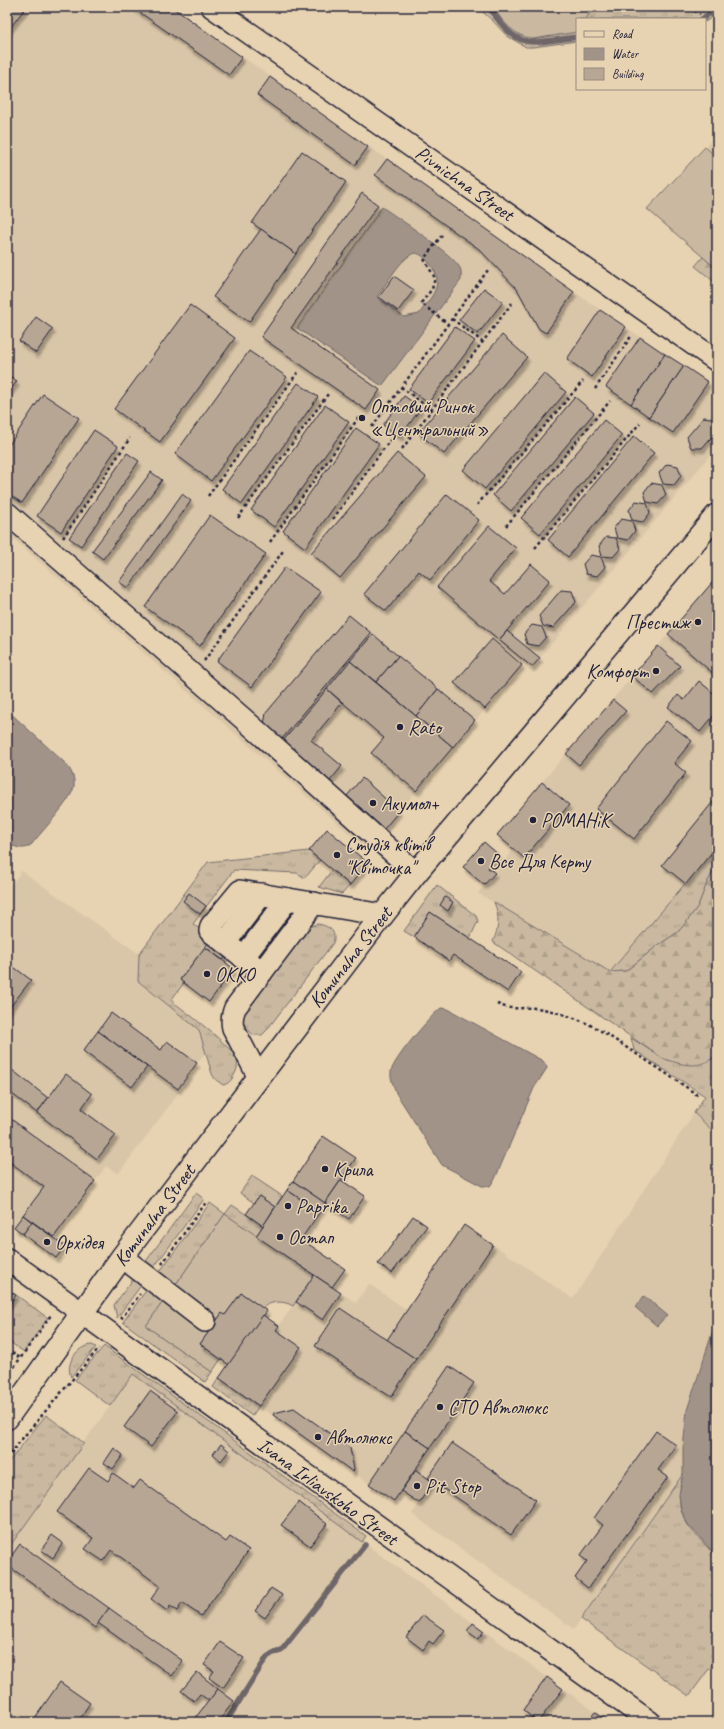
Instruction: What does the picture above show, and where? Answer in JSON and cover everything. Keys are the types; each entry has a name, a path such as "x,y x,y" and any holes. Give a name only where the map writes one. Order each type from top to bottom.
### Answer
{"main road":[{"name":"Komunalna Street","path":"7,1418 122,1257 258,1076 416,873 717,515"}],"street":[{"name":"Pivnichna Street","path":"212,7 717,361"},
{"path":"7,513 416,873"},
{"path":"262,972 211,933 211,926 238,892 242,891 262,894 383,915"},
{"path":"243,958 288,899"},
{"path":"258,1076 233,1028 232,1018 235,1008 314,903"},
{"path":"122,1257 205,1321"},
{"name":"Ivana Irliavskoho Street","path":"7,1259 650,1722"}],"path":[{"path":"689,7 700,14"},
{"path":"442,235 424,259 435,278 432,288 421,303 448,324"},
{"path":"372,427 488,270"},
{"path":"402,449 512,303"},
{"path":"452,320 483,342"},
{"path":"595,390 632,334"},
{"path":"208,496 298,372"},
{"path":"478,505 583,381"},
{"path":"402,387 431,410"},
{"path":"238,518 328,394"},
{"path":"506,526 610,401"},
{"path":"270,542 359,417"},
{"path":"535,548 640,423"},
{"path":"53,553 130,438"},
{"path":"333,519 390,440"},
{"path":"194,676 283,551"},
{"path":"497,1004 506,1008 536,1008 574,1018 590,1025 607,1034 700,1097"},
{"path":"7,1376 63,1299"},
{"path":"7,1349 20,1358"}],"shaded area":[{"name":"Оптовий Ринок «Центральний»","path":"7,7 172,7 574,292 717,389 717,447 532,667 525,662 367,849 7,533"},
{"path":"717,134 717,157 705,147"},
{"path":"717,577 717,846 610,972 478,893 514,849 497,835"},
{"path":"22,871 139,954 138,981 213,1042 178,1089 180,1091 118,1174 106,1166 54,1237 32,1222 23,1234 7,1222 7,889"},
{"path":"694,1113 717,1135 717,1318 687,1410 683,1448 683,1474 574,1629 412,1514 433,1482 416,1470 394,1501 259,1406 301,1348 276,1330 314,1275 356,1303 369,1284 407,1310 464,1225 573,1299"},
{"path":"133,1374 609,1722 7,1722 7,1550"}],"green space":[{"path":"477,7 493,7 501,20 533,39 576,32 576,41 526,47 507,36"},
{"path":"493,7 593,7 587,18 576,18 576,32 533,39 515,32 501,18"},
{"path":"593,7 695,7 705,14 712,7 717,7 717,14 706,21 706,18 587,18"},
{"path":"705,147 717,157 717,269 647,209"},
{"path":"703,257 717,269 717,284 695,266"},
{"path":"717,846 717,865 707,883 698,906 678,932 657,946 626,971 610,972"},
{"path":"309,851 320,860 305,878 297,873 234,870 193,924 201,930 205,947 180,979 184,983 171,1000 218,1038 234,1054 237,1060 236,1072 230,1082 223,1085 215,1079 212,1074 199,1030 138,981 139,954 208,862"},
{"path":"717,865 717,1054 704,1063 691,1065 676,1063 662,1058 493,942 497,932 498,922 494,902 610,972 626,971 657,946 678,932 698,906 707,883"},
{"path":"332,870 350,885 342,894 319,887"},
{"path":"437,885 476,916 478,921 470,938 430,912 414,937 404,931"},
{"path":"318,924 326,926 333,932 333,943 266,1031 262,1035 254,1035 245,1025 242,1019 242,1012 306,928"},
{"path":"631,1038 662,1058 712,1059 717,1054 717,1135 694,1113 705,1096 634,1050"},
{"path":"252,1176 282,1196 275,1207 259,1196 254,1203 240,1193"},
{"path":"196,1193 204,1199 152,1270 144,1264"},
{"path":"210,1203 225,1214 174,1287 158,1274"},
{"path":"232,1205 263,1226 256,1236 225,1214"},
{"path":"225,1214 314,1275 293,1306 277,1302 262,1308 241,1293 225,1315 218,1319 174,1287"},
{"path":"134,1278 142,1284 117,1318 114,1305"},
{"path":"148,1288 164,1300 146,1326 212,1372 205,1382 123,1322"},
{"path":"16,1295 48,1318 24,1352 7,1340 7,1307"},
{"path":"164,1300 208,1333 200,1344 221,1359 212,1372 146,1326"},
{"path":"92,1345 96,1347 71,1377 70,1366 74,1356 82,1348"},
{"path":"104,1346 366,1536 362,1542 133,1374 110,1406 75,1380"},
{"path":"219,1378 259,1406 252,1416 213,1387"},
{"path":"46,1415 84,1443 7,1550 7,1464"},
{"path":"683,1474 680,1489 680,1501 685,1521 698,1538 717,1557 717,1658 689,1696 581,1619"}],"water":[{"path":"382,207 436,245 455,262 461,270 461,280 382,386 297,328","holes":["415,253 422,256 435,271 437,284 432,296 419,314 404,317 377,297 404,260"]},
{"path":"7,710 65,763 71,771 74,780 72,792 63,807 32,844 25,848 7,845"},
{"path":"441,1008 448,1009 543,1061 547,1068 534,1088 495,1179 490,1186 482,1186 442,1165 396,1093 392,1080 391,1072 398,1058 421,1028"},
{"path":"644,1296 667,1315 657,1326 635,1307"},
{"path":"717,1318 717,1557 687,1523 681,1510 679,1495 683,1474 683,1448 687,1410"}],"building":[{"path":"7,7 26,7 7,32"},
{"path":"132,7 172,7 242,57 229,75"},
{"path":"270,77 368,147 355,165 257,95"},
{"path":"302,151 346,182 296,254 252,223"},
{"path":"387,159 574,292 546,333 539,329 517,289 479,249 375,175"},
{"path":"362,193 378,205 291,328 380,390 366,410 261,337"},
{"path":"261,229 296,254 249,322 213,297"},
{"path":"394,276 414,290 398,311 379,297"},
{"path":"484,288 503,302 478,334 459,320"},
{"path":"190,305 235,338 160,442 114,409"},
{"path":"600,310 626,327 592,377 567,359"},
{"path":"36,317 53,329 36,353 19,341"},
{"path":"455,327 475,341 428,403 409,389"},
{"path":"502,335 527,357 444,454 418,433"},
{"path":"640,337 665,354 631,404 606,387"},
{"path":"249,351 287,377 211,481 175,454"},
{"path":"665,354 684,366 649,417 631,404"},
{"path":"684,366 708,382 673,433 649,417"},
{"path":"544,373 566,392 485,489 463,470"},
{"path":"7,374 17,381 7,395"},
{"path":"298,383 318,397 242,504 222,489"},
{"path":"43,394 79,418 22,503 7,493 7,448"},
{"path":"404,396 421,408 400,437 383,425"},
{"path":"575,397 594,413 511,511 493,495"},
{"path":"325,405 349,422 274,527 251,510"},
{"path":"704,417 717,419 717,431 702,448 691,448 687,437"},
{"path":"604,420 622,435 540,534 521,518"},
{"path":"356,428 379,444 305,548 283,531"},
{"path":"94,430 118,446 61,532 37,516"},
{"path":"634,436 654,453 568,557 548,540"},
{"path":"127,453 139,461 81,546 69,538"},
{"path":"397,453 426,477 340,578 311,553"},
{"path":"667,464 678,466 681,476 674,485 663,484 659,473"},
{"path":"151,472 162,480 103,559 92,551"},
{"path":"651,483 662,485 666,495 658,504 647,502 644,492"},
{"path":"182,494 191,501 128,588 119,582"},
{"path":"447,494 479,520 430,580 419,571 386,611 364,594"},
{"path":"636,501 647,503 650,513 643,522 632,520 629,510"},
{"path":"210,515 266,554 200,646 145,607"},
{"path":"621,519 632,521 635,531 628,540 617,538 614,528"},
{"path":"489,526 516,548 489,581 505,594 531,564 550,580 499,640 437,587"},
{"path":"606,537 616,538 620,549 613,557 602,556 599,546"},
{"path":"591,555 601,557 605,567 597,576 586,574 583,564"},
{"path":"285,567 321,592 252,687 217,661"},
{"name":"Престиж","path":"717,577 717,675 716,676 668,634"},
{"path":"561,590 572,591 576,602 553,628 543,626 539,616"},
{"path":"349,615 371,633 281,740 264,725 266,713"},
{"path":"532,625 542,627 546,637 538,646 527,644 524,634"},
{"path":"507,631 540,658 532,667 499,640"},
{"path":"373,634 398,656 376,682 350,661"},
{"path":"492,639 522,665 485,709 454,683"},
{"name":"Комфорт","path":"658,646 680,666 653,694 632,676"},
{"path":"398,656 438,689 416,716 376,682"},
{"name":"Rato","path":"350,661 453,747 416,791 371,753 384,738 327,689"},
{"path":"699,681 717,696 717,712 700,732 668,707 678,695 684,700"},
{"path":"327,689 342,703 311,740 342,766 330,781 283,741"},
{"path":"438,689 475,720 453,747 416,716"},
{"path":"613,700 626,711 579,765 566,754"},
{"path":"666,721 692,741 674,763 686,773 634,839 596,809"},
{"name":"Акумол+","path":"362,778 399,811 384,829 347,796"},
{"name":"РОМАНіК","path":"542,782 569,805 524,858 497,835"},
{"path":"716,798 717,846 686,884 662,865"},
{"name":"Студія квітів \"Квіточка\"","path":"327,829 368,863 350,885 309,851"},
{"name":"Все Для Керту","path":"484,842 499,855 488,868 495,873 484,885 463,867"},
{"path":"189,893 206,906 200,914 183,901"},
{"path":"445,897 453,902 448,911 440,905"},
{"path":"430,912 521,972 508,992 453,955 449,961 414,937"},
{"path":"221,926 239,939 223,960 205,947"},
{"name":"OKKO","path":"205,947 234,969 209,1002 180,980"},
{"path":"7,962 31,980 7,1011"},
{"path":"111,1013 161,1050 167,1041 197,1063 178,1089 98,1031"},
{"path":"98,1031 147,1067 132,1087 83,1051"},
{"path":"7,1066 48,1098 37,1113 7,1090"},
{"path":"66,1074 92,1094 81,1109 116,1135 97,1159 37,1113"},
{"path":"7,1116 95,1181 54,1237 23,1215 44,1187 7,1160"},
{"name":"Крила","path":"323,1136 356,1158 325,1203 293,1181"},
{"path":"341,1180 365,1196 349,1219 325,1203"},
{"path":"293,1181 325,1203 320,1212 287,1190"},
{"name":"Остап","path":"287,1190 320,1212 301,1239 345,1269 332,1287 256,1236"},
{"path":"259,1196 275,1207 263,1226 246,1214"},
{"path":"23,1215 32,1222 23,1234 14,1227"},
{"path":"413,1216 427,1226 392,1273 378,1264"},
{"name":"Орхідея","path":"32,1222 65,1246 56,1258 23,1234"},
{"path":"464,1225 493,1245 416,1359 387,1340"},
{"path":"314,1275 341,1293 323,1320 296,1302"},
{"path":"7,1289 16,1295 7,1307"},
{"path":"241,1293 267,1311 229,1365 200,1344 222,1313 225,1315"},
{"path":"340,1308 416,1359 391,1397 315,1346"},
{"path":"263,1315 279,1326 276,1330 301,1347 259,1406 219,1378"},
{"name":"СТО Автолюкс","path":"449,1366 474,1383 430,1448 405,1431"},
{"path":"150,1391 178,1411 151,1447 124,1427"},
{"name":"Автолюкс","path":"294,1408 350,1448 354,1469 353,1472 273,1415 274,1413"},
{"path":"405,1431 430,1448 394,1501 369,1484"},
{"path":"656,1431 676,1445 658,1470 668,1477 588,1588 575,1578 587,1561 580,1556 603,1525 594,1518"},
{"path":"452,1443 536,1500 511,1535 428,1478"},
{"path":"221,1444 229,1451 221,1461 213,1454"},
{"path":"114,1448 123,1455 113,1469 104,1463"},
{"path":"89,1468 108,1481 113,1473 134,1488 140,1480 226,1542 230,1537 249,1550 201,1616 182,1603 177,1611 170,1606 167,1611 151,1599 160,1586 111,1550 103,1561 85,1549 93,1538 57,1512"},
{"name":"Pit Stop","path":"416,1470 433,1482 419,1503 401,1491"},
{"path":"299,1502 327,1524 310,1546 281,1525"},
{"path":"52,1535 63,1543 53,1558 41,1550"},
{"path":"20,1544 109,1608 95,1628 7,1565 7,1562"},
{"path":"271,1588 282,1595 265,1618 255,1611"},
{"path":"109,1608 183,1661 172,1676 98,1623"},
{"path":"423,1615 444,1630 433,1644 429,1641 423,1650 406,1637"},
{"path":"473,1623 484,1631 478,1639 467,1631"},
{"path":"220,1642 244,1658 223,1688 209,1678 214,1671 204,1665"},
{"path":"197,1672 218,1689 209,1701 200,1694 194,1701 181,1691"},
{"path":"547,1677 563,1689 538,1722 523,1710"},
{"path":"60,1682 90,1703 77,1722 32,1722"},
{"path":"218,1689 234,1701 218,1722 192,1722"},
{"path":"595,1712 609,1722 587,1722"}],"waterway":[{"path":"489,7 508,32 517,38 536,42 576,37"},
{"path":"703,18 717,8"},
{"path":"226,1722 267,1657 273,1653 281,1651 365,1545"}],"place":[{"name":"Оптовий Ринок «Центральний»","path":"362,418"},
{"name":"Престиж","path":"698,622"},
{"name":"Комфорт","path":"656,671"},
{"name":"Rato","path":"400,727"},
{"name":"Акумол+","path":"373,803"},
{"name":"РОМАНіК","path":"533,820"},
{"name":"Студія квітів \"Квіточка\"","path":"337,855"},
{"name":"Все Для Керту","path":"481,861"},
{"name":"OKKO","path":"207,974"},
{"name":"Крила","path":"325,1169"},
{"name":"Paprika","path":"288,1206"},
{"name":"Остап","path":"280,1237"},
{"name":"Орхідея","path":"47,1242"},
{"name":"СТО Автолюкс","path":"440,1407"},
{"name":"Автолюкс","path":"318,1437"},
{"name":"Pit Stop","path":"417,1486"}]}
